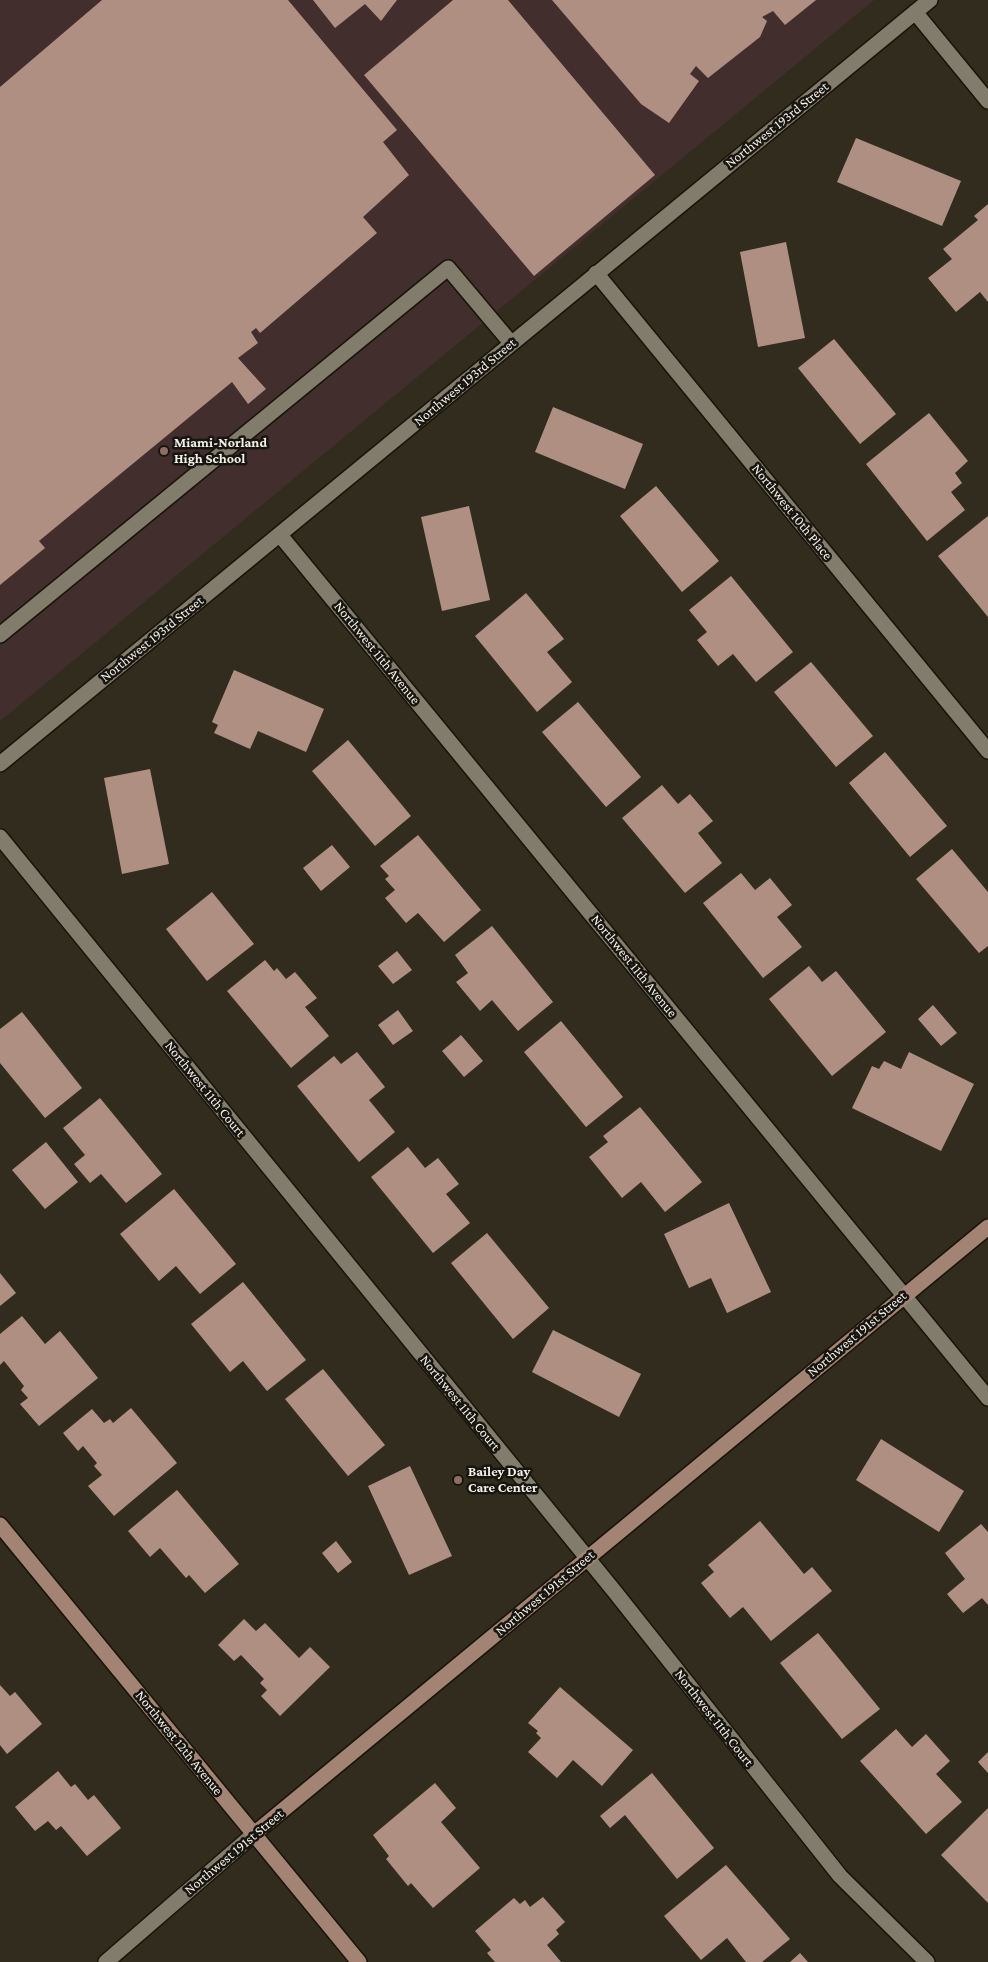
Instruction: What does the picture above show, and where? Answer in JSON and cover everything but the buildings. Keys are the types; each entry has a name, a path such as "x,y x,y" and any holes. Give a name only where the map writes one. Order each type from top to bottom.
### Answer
{"street":[{"name":"Northwest 193rd Street","path":"0,764 930,0"},
{"path":"915,12 988,101"},
{"path":"0,635 448,268 511,343"},
{"name":"Northwest 10th Place","path":"596,273 988,751"},
{"name":"Northwest 11th Avenue","path":"280,535 988,1398"},
{"name":"Northwest 11th Court","path":"0,838 587,1558 840,1876 927,1962"},
{"name":"Northwest 191st Street","path":"106,1962 254,1834 988,1227"},
{"name":"Northwest 12th Avenue","path":"0,1525 359,1962"}],"shaded area":[{"name":"Miami-Norland High School","path":"0,0 874,0 0,721"}],"place":[{"name":"Miami-Norland High School","path":"164,451"},
{"name":"Bailey Day Care Center","path":"458,1480"}]}
